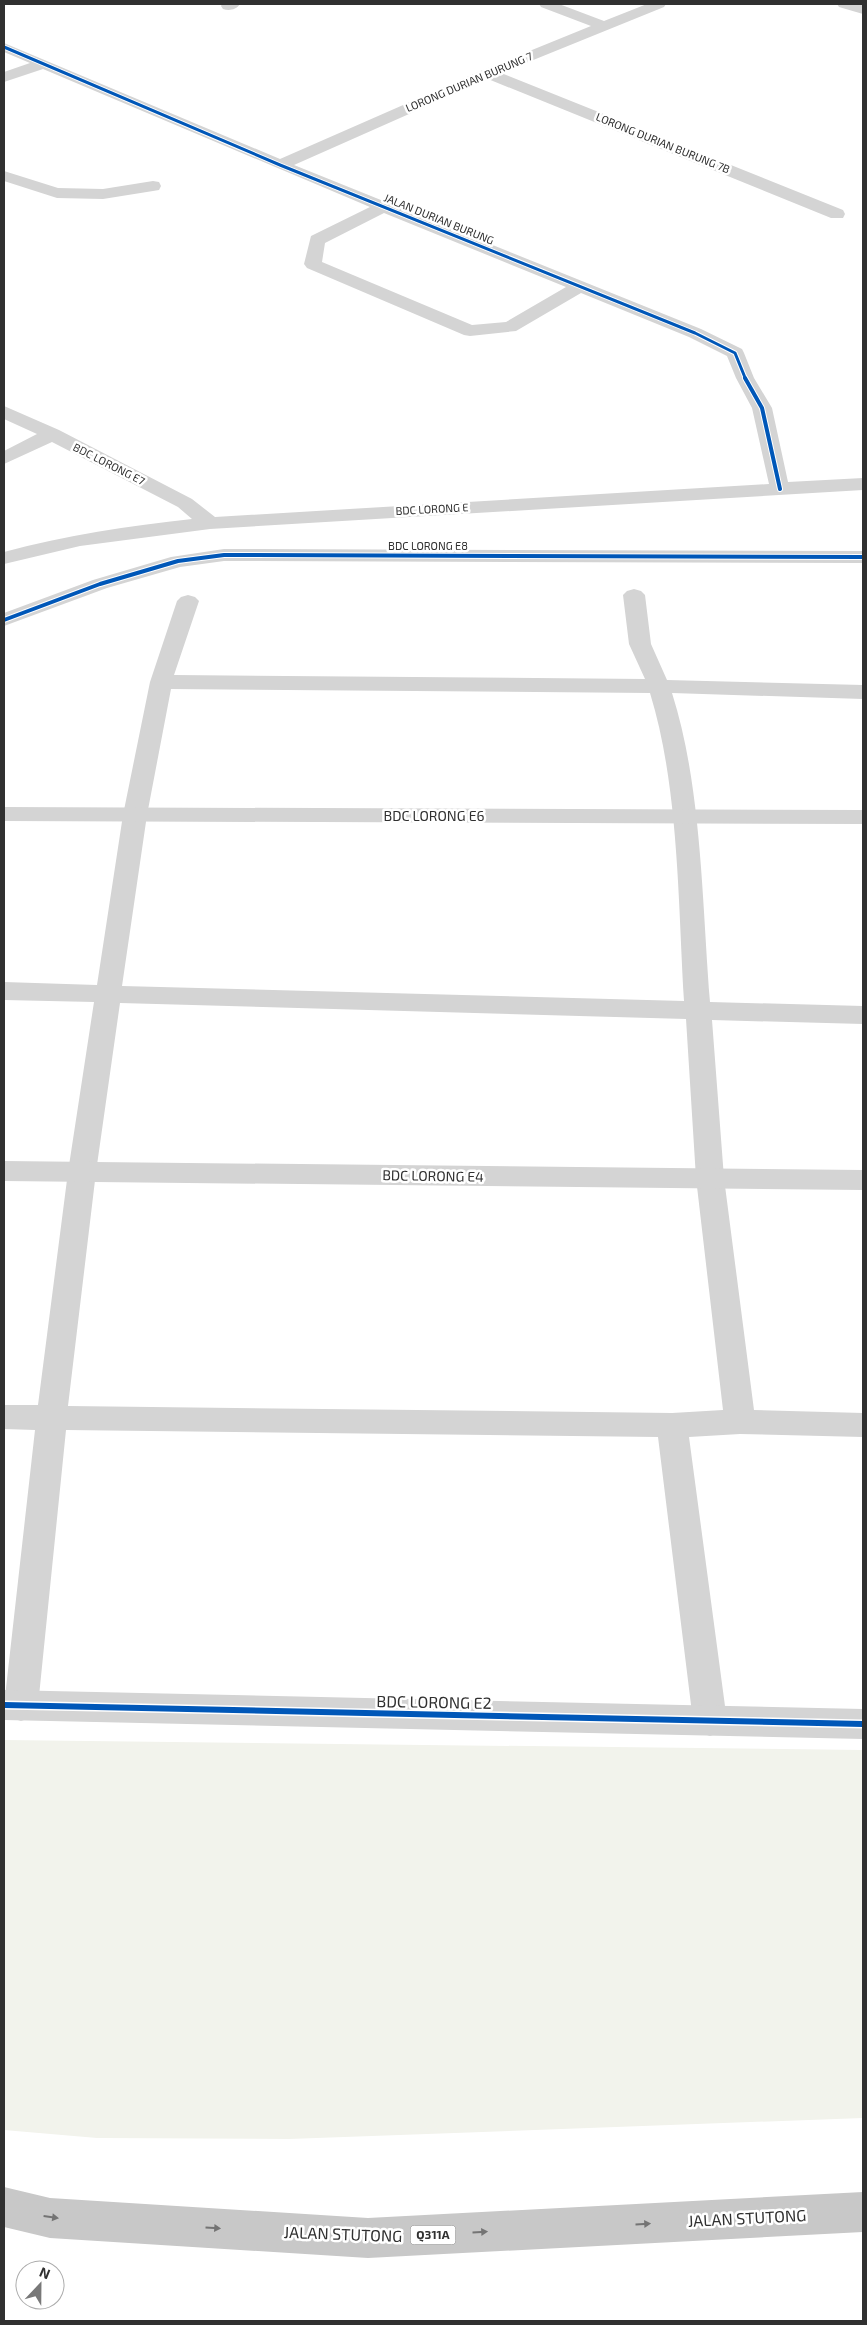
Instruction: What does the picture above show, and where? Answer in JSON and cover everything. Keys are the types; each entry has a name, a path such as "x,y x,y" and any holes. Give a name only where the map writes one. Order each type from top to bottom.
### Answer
{"main road":[{"name":"JALAN STUTONG","path":"4,2207 50,2218 368,2238 863,2212"}],"street":[{"path":"546,4 604,26"},
{"name":"LORONG DURIAN BURUNG 7","path":"280,165 488,73 659,4"},
{"path":"844,4 863,10"},
{"name":"JALAN DURIAN BURUNG","path":"4,47 280,165 695,333 735,353 745,378 762,408 780,489"},
{"path":"4,77 43,64"},
{"name":"LORONG DURIAN BURUNG 7B","path":"488,73 837,214"},
{"path":"4,176 56,193 103,194 153,186"},
{"path":"384,207 317,240 313,264 470,331 510,327 578,287"},
{"name":"BDC LORONG E7","path":"4,412 52,434 185,503 210,523"},
{"path":"4,458 52,434"},
{"name":"BDC LORONG E","path":"4,558 61,544 133,532 210,523 863,484"},
{"name":"BDC LORONG E8","path":"4,620 100,584 178,561 224,555 863,557"},
{"path":"634,595 640,644 658,686 672,728 684,817 710,1178 740,1422"},
{"path":"12,1706 52,1416 82,1172 135,814 161,682 188,601"},
{"path":"161,682 658,686 863,692"},
{"name":"BDC LORONG E6","path":"4,814 863,817"},
{"path":"4,991 863,1015"},
{"name":"BDC LORONG E4","path":"4,1171 863,1180"},
{"path":"4,1417 52,1416 672,1425 740,1422 863,1425"},
{"path":"672,1425 710,1721"},
{"name":"BDC LORONG E2","path":"12,1706 863,1724"}],"shaded area":[{"path":"4,1740 863,1750 863,2118 289,2139 97,2138 4,2130"}],"cycle path":[{"path":"4,47 280,165 695,333 735,353 745,378 762,408 780,489"},
{"path":"4,620 100,584 178,561 224,555 863,557"},
{"path":"4,1705 863,1724"}]}
